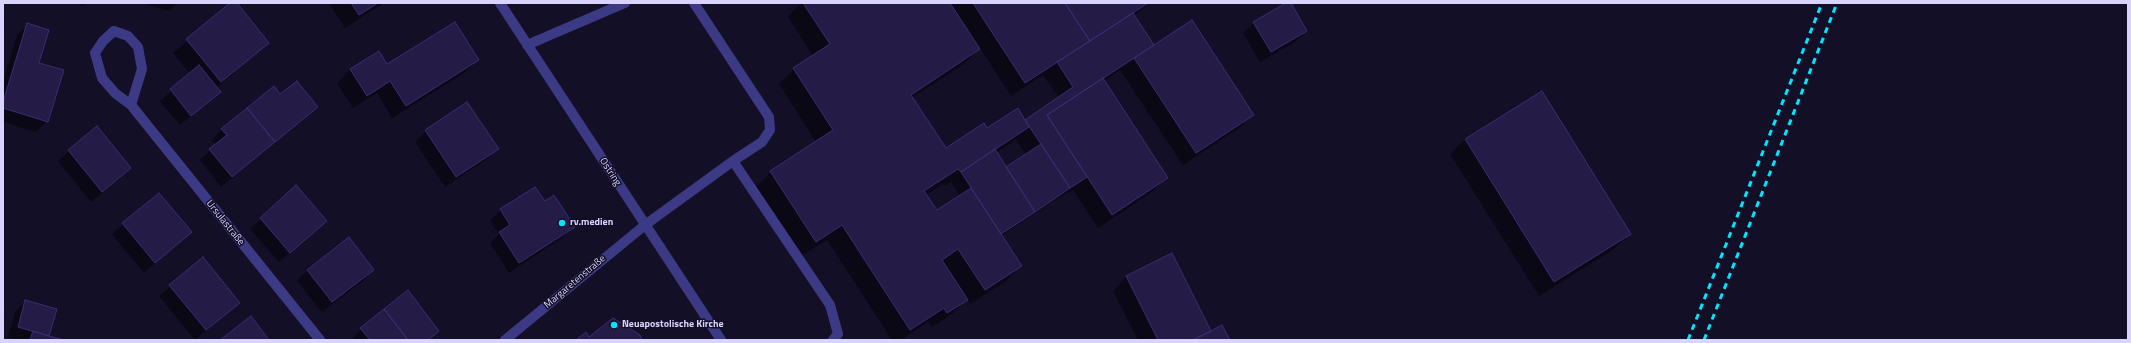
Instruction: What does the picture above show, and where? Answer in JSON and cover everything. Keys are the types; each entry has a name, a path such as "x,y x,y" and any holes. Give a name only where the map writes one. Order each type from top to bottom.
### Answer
{"street":[{"name":"Ostring","path":"500,3 721,340"},
{"path":"527,45 625,3"},
{"name":"Margaretenstraße","path":"505,340 645,225 733,161 762,142 770,130 769,117 694,3"},
{"name":"Ursulastraße","path":"131,105 142,69 138,47 128,36 114,31 103,41 95,53 102,78 115,92 131,105 320,340"},
{"path":"733,161 830,305 838,334 833,340"}],"building":[{"path":"230,3 237,3 269,43 221,82 186,39"},
{"path":"351,3 378,3 359,15"},
{"path":"803,3 950,3 980,49 911,95 946,148 984,123 987,128 1018,108 1029,127 961,172 958,169 924,191 937,210 971,188 1022,266 985,290 958,249 942,260 968,300 947,313 944,308 910,330 842,225 816,242 770,171 833,130 793,68 830,44"},
{"path":"973,3 1065,3 1090,41 1025,83"},
{"path":"1065,3 1148,3 1090,41"},
{"path":"1286,3 1291,3 1307,31 1271,52 1253,22"},
{"path":"1133,13 1154,45 1047,115 1087,177 1070,188 1025,120 1073,87 1057,62"},
{"path":"1192,20 1254,115 1196,153 1134,58"},
{"path":"455,22 479,60 406,106 390,81 367,96 350,69 379,51 387,64"},
{"path":"27,23 49,30 39,63 64,70 48,122 3,108 3,102"},
{"path":"199,65 221,92 191,116 170,89"},
{"path":"1103,78 1168,178 1112,215 1047,115"},
{"path":"297,81 318,107 275,142 247,108 274,86 280,94"},
{"path":"1542,91 1631,234 1554,282 1465,139"},
{"path":"467,102 499,149 456,177 425,130"},
{"path":"247,108 275,142 232,177 209,149 227,135 221,129"},
{"path":"97,126 131,168 102,192 68,150"},
{"path":"1041,144 1070,188 1035,212 1006,167"},
{"path":"995,149 1035,212 1001,234 961,172"},
{"path":"296,185 327,221 290,253 260,218"},
{"path":"535,187 545,201 554,195 575,227 519,263 499,232 510,225 500,209"},
{"path":"159,193 192,232 155,263 122,223"},
{"path":"349,237 374,270 332,302 307,270"},
{"path":"1172,253 1211,331 1193,340 1158,340 1126,276"},
{"path":"203,257 240,303 206,330 169,285"},
{"path":"408,290 439,331 428,340 408,340 384,309"},
{"path":"25,300 57,309 49,336 18,327"},
{"path":"384,309 408,340 370,340 360,328"},
{"path":"251,316 269,340 220,340"},
{"name":"Neuapostolische Kirche","path":"613,318 640,335 642,340 576,340 586,332 589,337"},
{"path":"1222,325 1230,340 1193,340 1211,331"},
{"path":"33,331 49,336 64,340 30,340"}],"railway":[{"path":"1688,340 1822,3"},
{"path":"1704,340 1837,3"}],"place":[{"name":"rv.medien","path":"562,223"},
{"name":"Neuapostolische Kirche","path":"614,325"}]}
